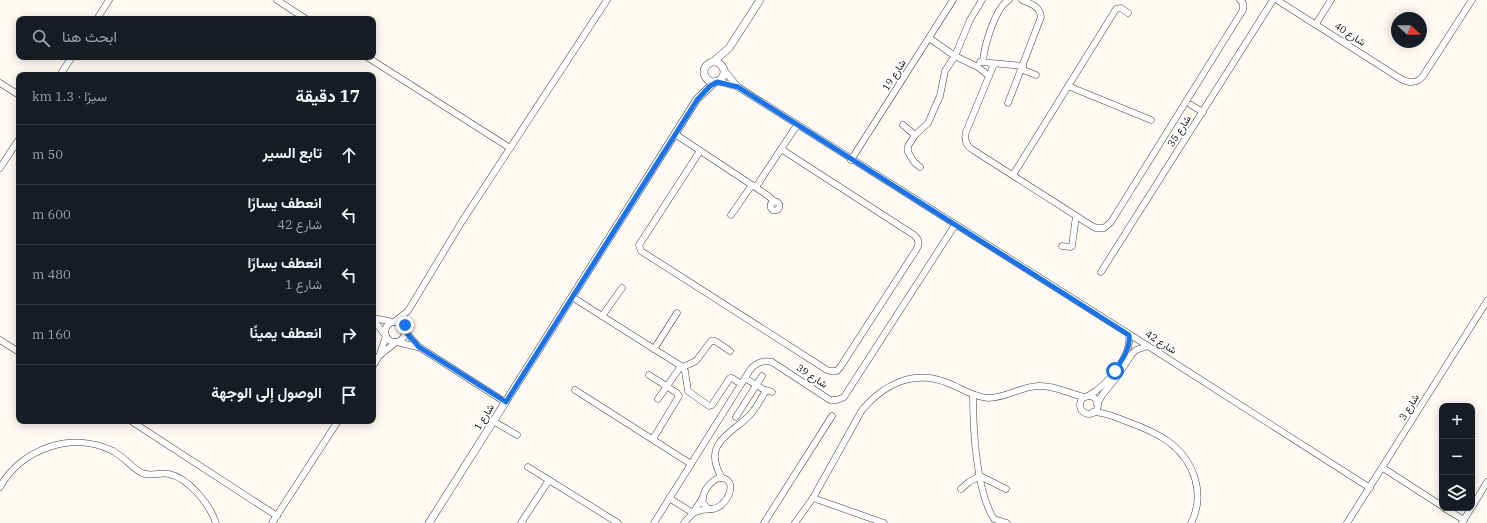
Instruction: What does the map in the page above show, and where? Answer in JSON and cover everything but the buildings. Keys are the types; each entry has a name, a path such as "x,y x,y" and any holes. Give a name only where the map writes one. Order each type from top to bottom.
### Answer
{"street":[{"path":"99,16 109,0"},
{"path":"277,0 301,16"},
{"path":"376,362 380,356 404,336 408,311 461,223 607,0"},
{"path":"730,48 705,67 705,76 708,80 716,82 722,78 730,48 760,0"},
{"name":"شارع 19","path":"851,160 952,0"},
{"path":"920,167 914,162 908,150 908,146 915,135 928,123 940,96 945,72 955,56 970,20 982,0"},
{"path":"983,62 986,45 1000,8 1009,0"},
{"path":"1008,103 1041,17 1035,6 1022,0"},
{"path":"994,64 966,132 965,140 969,148 1096,228 1104,228 1108,225 1188,103 1243,10 1243,3 1240,0"},
{"name":"شارع 35","path":"1101,272 1274,0"},
{"name":"شارع 40","path":"1277,0 1401,79 1413,82 1419,80 1423,76 1472,0"},
{"path":"1316,24 1331,0"},
{"path":"1013,175 1116,9 1121,8 1128,13"},
{"path":"928,38 955,56 975,65 989,76"},
{"path":"62,72 70,60"},
{"path":"372,60 510,148"},
{"path":"714,61 719,63 724,69"},
{"path":"975,65 983,62 1022,67 1036,74"},
{"name":"شارع 42","path":"724,69 738,87"},
{"name":"شارع 1","path":"697,100 705,76"},
{"name":"شارع 42","path":"716,82 738,87 1370,488"},
{"name":"شارع 1","path":"429,523 697,100 716,82"},
{"path":"0,83 16,92"},
{"path":"1068,86 1151,120"},
{"path":"1188,103 1203,112"},
{"path":"731,215 781,150 798,125"},
{"path":"903,125 915,135"},
{"path":"675,134 754,186 774,201"},
{"path":"0,168 16,144"},
{"path":"700,151 639,245 641,251 827,370 836,371 841,366 918,247 918,240 914,235 781,150"},
{"path":"1062,246 1072,246 1076,216"},
{"name":"شارع 39","path":"654,523 753,366 762,361 772,362 830,400 841,399 846,394 955,224"},
{"path":"602,316 622,288"},
{"path":"572,297 682,366 685,371 688,391 709,406 713,404 730,378 741,384"},
{"name":"شارع 3","path":"1348,523 1487,301"},
{"path":"380,356 386,336 386,327 408,311"},
{"path":"654,349 677,313"},
{"path":"376,319 400,324 419,347 506,402"},
{"path":"376,323 391,341 419,347"},
{"path":"1080,403 1086,396 1103,385 1111,376 1127,352 1130,340 1129,335"},
{"path":"0,340 16,350"},
{"path":"658,399 682,366 696,361 713,341 730,351"},
{"path":"1072,394 1080,403 1083,411 1088,413 1096,407 1103,394 1132,354 1136,350 1148,346"},
{"path":"649,375 677,393 679,398 653,440"},
{"path":"736,417 762,376"},
{"path":"693,513 711,509 722,504 730,494 730,484 722,478 715,464 715,451 726,434 752,413 769,392 745,378"},
{"path":"796,523 813,498 862,410 871,399 894,383 904,380 925,378 946,382 973,395 986,398 996,398 1027,388 1046,386 1095,399 1096,407 1105,413 1157,435 1178,450 1187,460 1197,483 1198,495 1197,507 1191,523"},
{"path":"574,390 691,464"},
{"path":"973,395 973,436 986,501 993,518 999,522 1007,523"},
{"path":"764,523 832,416"},
{"path":"493,421 517,436"},
{"path":"136,424 277,516"},
{"path":"272,523 336,424"},
{"path":"0,487 11,472 22,463 45,449 57,444 71,442 97,445 114,452 142,473 148,475 168,474 175,476 188,485 209,507 216,523"},
{"path":"528,466 618,523"},
{"path":"1383,468 1439,504"},
{"path":"961,489 969,482 980,476"},
{"path":"980,476 1006,489"},
{"path":"684,523 693,513 695,507 702,499 709,486 715,480 722,478"},
{"path":"521,523 549,480"},
{"path":"1475,502 1487,482"},
{"path":"670,498 693,513"},
{"path":"813,498 884,523"},
{"path":"702,499 704,505 711,509"},
{"path":"1448,511 1463,522 1470,511"}],"route":[{"path":"405,325 405,331 419,347 506,402 697,100 715,82 722,82 738,87 1129,335 1130,340 1127,352 1115,371"}]}
